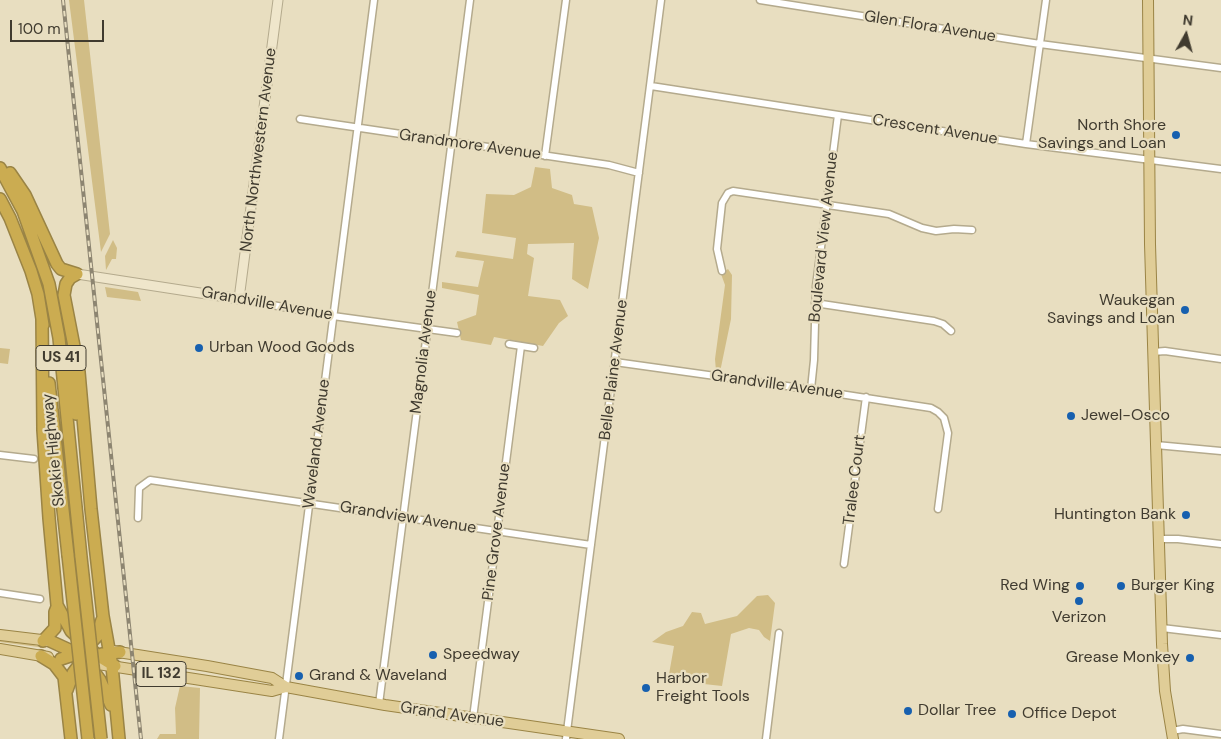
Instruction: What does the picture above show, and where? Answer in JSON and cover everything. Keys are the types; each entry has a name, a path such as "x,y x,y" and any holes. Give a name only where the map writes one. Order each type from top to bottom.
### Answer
{"highway":[{"path":"0,161 25,195 57,264 61,269 77,274"},
{"name":"Skokie Highway","path":"0,168 23,212 49,284 60,347 101,739"},
{"name":"Skokie Highway","path":"0,199 10,218 30,271 38,294 42,318 88,739"},
{"path":"77,274 70,278 66,284 64,295 79,372 91,509 103,616 113,659 119,739"},
{"path":"49,284 58,308 63,332 91,509"},
{"path":"42,318 43,430 58,606 71,631 90,649 113,659"},
{"path":"58,606 55,612 55,628 47,641 83,659 103,685 116,718"},
{"path":"67,692 72,673 90,649 97,636 103,616"},
{"path":"41,656 58,669 64,677 71,739"},
{"path":"61,659 83,659"}],"main road":[{"path":"1148,0 1153,352 1162,628 1164,670 1173,735"},
{"path":"0,635 90,649"},
{"path":"0,649 61,659"},
{"name":"Grand Avenue","path":"83,659 113,659 207,666 272,678 286,687 379,704 473,718 566,735 619,739"},
{"name":"Grand Avenue","path":"113,659 272,691 286,687"}],"street":[{"name":"North Northwestern Avenue","path":"239,299 278,0"},
{"name":"Waveland Avenue","path":"279,739 374,0"},
{"name":"Magnolia Avenue","path":"379,704 470,0"},
{"path":"545,156 566,0"},
{"name":"Belle Plaine Avenue","path":"566,735 661,0"},
{"name":"Glen Flora Avenue","path":"760,0 1040,44 1221,68"},
{"path":"1026,144 1046,0"},
{"name":"Crescent Avenue","path":"651,86 1026,144 1221,169"},
{"name":"Boulevard View Avenue","path":"811,389 814,360 815,303 838,115"},
{"name":"Grandmore Avenue","path":"300,119 609,165 639,173"},
{"path":"722,271 718,260 717,240 722,203 728,194 733,191 889,214 922,228 972,230"},
{"name":"Grandville Avenue","path":"77,274 239,299 333,316 457,333"},
{"path":"815,303 934,320 943,324 950,331"},
{"path":"509,344 534,348"},
{"name":"Pine Grove Avenue","path":"473,718 521,346"},
{"path":"1153,352 1165,351 1221,359"},
{"name":"Grandville Avenue","path":"615,362 928,407 938,412 944,418 948,433 938,510"},
{"name":"Tralee Court","path":"844,564 866,397"},
{"path":"1156,445 1221,451"},
{"path":"0,455 34,459"},
{"name":"Grandview Avenue","path":"138,518 139,488 150,480 591,545"},
{"path":"1159,539 1178,538 1221,544"},
{"path":"0,593 40,599"},
{"path":"1162,628 1221,635"},
{"path":"766,739 779,633"},
{"path":"1173,735 1183,729 1221,734"}],"shaded area":[{"path":"69,0 84,0 110,234 101,252"},
{"path":"535,167 550,169 552,188 572,195 574,204 592,207 599,238 588,289 572,279 574,243 528,244 527,254 534,258 528,296 560,300 568,316 559,323 543,346 494,337 491,345 461,340 457,322 476,315 479,295 442,288 442,282 478,287 484,261 455,257 457,251 513,259 516,238 482,233 486,194 514,195 531,187"},
{"path":"113,240 117,248 116,259 112,259 106,270 105,256"},
{"path":"728,269 732,275 731,319 720,372 716,371 715,359 725,285 721,274"},
{"path":"105,287 138,292 141,301 107,297"},
{"path":"0,348 10,349 8,364 0,363"},
{"path":"768,595 775,603 770,641 759,630 749,628 731,634 722,686 668,680 674,646 652,642 666,632 683,626 692,612 701,613 705,624 737,616 757,596"},
{"path":"0,640 26,643 46,648 0,642"},
{"path":"180,686 200,688 199,739 157,739 160,734 176,734 175,708"}],"railway":[{"path":"63,0 141,739"}],"place":[{"name":"North Shore Savings and Loan","path":"1176,135"},
{"name":"Waukegan Savings and Loan","path":"1185,310"},
{"name":"Urban Wood Goods","path":"199,348"},
{"name":"Jewel-Osco","path":"1071,416"},
{"name":"Huntington Bank","path":"1186,515"},
{"name":"Red Wing","path":"1080,586"},
{"name":"Burger King","path":"1121,586"},
{"name":"Verizon","path":"1079,601"},
{"name":"Speedway","path":"433,655"},
{"name":"Grease Monkey","path":"1190,658"},
{"name":"Grand & Waveland","path":"299,676"},
{"name":"Harbor Freight Tools","path":"646,688"},
{"name":"Dollar Tree","path":"908,711"},
{"name":"Office Depot","path":"1012,714"}]}
